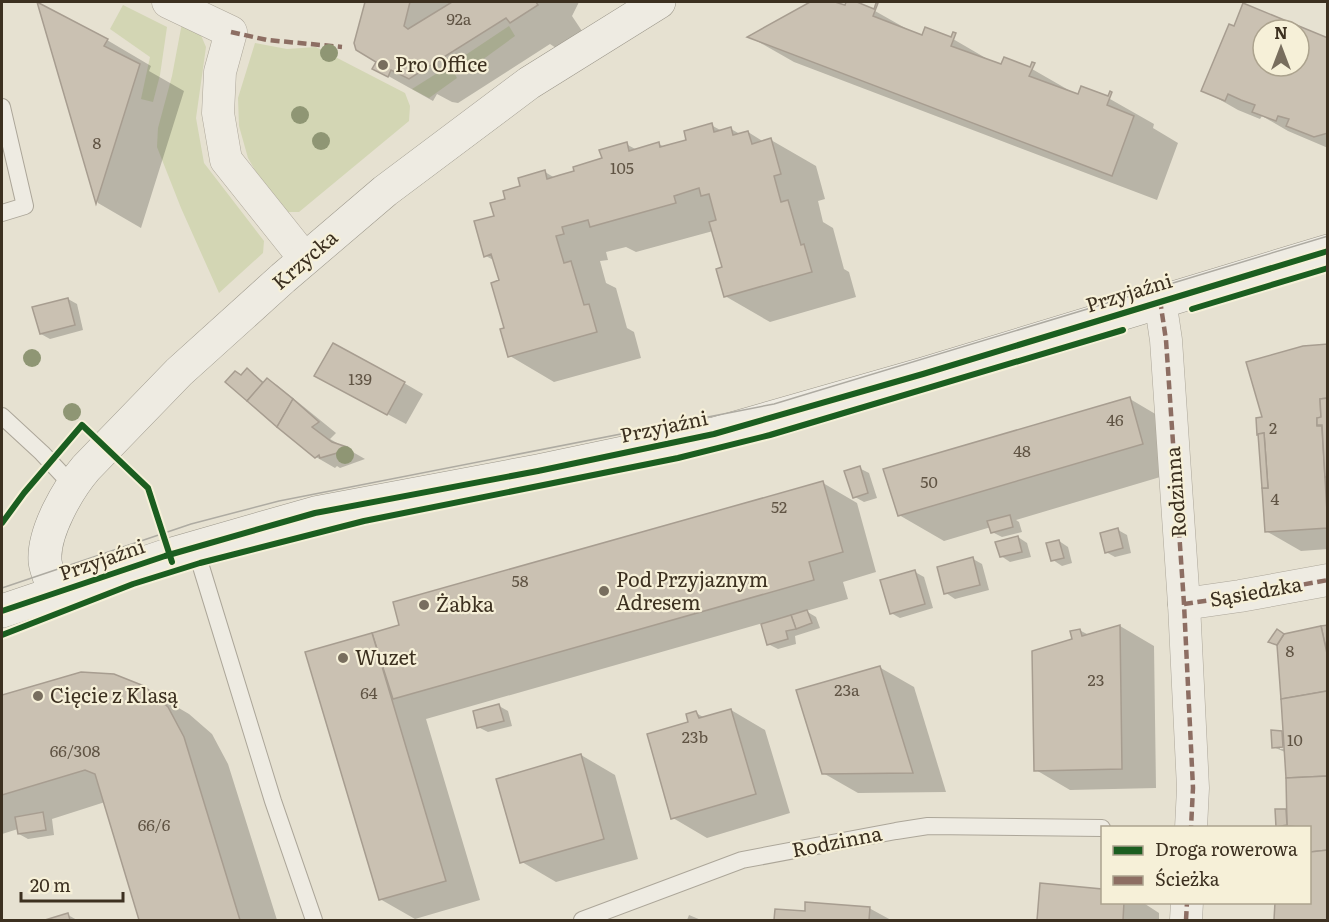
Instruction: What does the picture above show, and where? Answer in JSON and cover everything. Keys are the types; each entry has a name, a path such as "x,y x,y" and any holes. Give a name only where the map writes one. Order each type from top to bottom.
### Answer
{"street":[{"path":"168,2 231,32 220,72 218,113 226,160 305,259"},
{"name":"Krzycka","path":"55,593 45,561 50,534 59,508 72,485 86,468 178,372 385,191 529,82 659,2"},
{"name":"Przyjaźni","path":"2,611 195,547 315,513 538,471 714,434 923,374 1160,300 1328,251"},
{"name":"Rodzinna","path":"1160,300 1166,340 1184,604 1193,788 1191,826"},
{"name":"Sąsiedzka","path":"1184,604 1328,580"},
{"path":"1186,921 1187,904"}],"lane":[{"path":"2,107 25,206 2,213"},
{"path":"2,416 72,485"},
{"path":"195,547 273,801 314,921"},
{"name":"Rodzinna","path":"582,921 742,860 896,831 928,826 1101,828"}],"green space":[{"path":"123,5 167,27 160,75 153,102 141,99 150,57 110,29"},
{"path":"182,23 200,33 206,47 196,118 204,163 264,241 263,253 219,293 157,147 158,128 172,76"},
{"path":"509,26 515,36 471,68 464,56"},
{"path":"255,43 287,49 316,47 405,93 410,106 409,121 299,212 288,212 265,188 248,158 239,126 238,98"},
{"path":"450,65 457,78 429,98 412,89"}],"building":[{"path":"37,2 108,39 104,46 140,64 96,204"},
{"path":"365,2 410,2 404,26 408,29 452,2 536,2 538,5 510,23 506,18 409,79 391,70 388,77 372,69 376,62 356,50 354,43"},
{"path":"810,2 835,2 845,5 846,2 857,2 874,9 878,3 873,16 922,35 925,27 951,37 953,32 956,33 951,46 1001,64 1004,57 1030,67 1032,62 1035,63 1029,76 1078,94 1081,86 1108,96 1110,91 1112,92 1107,105 1134,116 1112,176 747,37"},
{"path":"1243,3 1279,18 1251,18 1251,78 1311,78 1311,31 1328,38 1328,133 1314,137 1286,126 1289,119 1278,116 1276,121 1252,112 1255,105 1228,94 1225,101 1201,91 1229,24 1234,26"},
{"path":"712,123 714,132 731,127 733,135 748,131 752,144 771,138 781,174 774,176 781,202 788,200 801,245 804,244 812,272 724,297 716,269 722,267 709,222 716,220 709,194 701,196 699,188 674,196 676,203 590,227 588,220 562,227 564,234 556,236 564,263 571,261 584,305 589,304 597,332 508,357 500,329 504,328 491,283 499,280 491,254 484,257 474,221 494,216 490,203 505,199 503,191 520,186 518,178 545,170 547,179 574,171 573,167 602,158 599,150 627,142 629,151 659,142 660,147 686,140 684,131"},
{"path":"68,298 75,325 40,334 32,307"},
{"path":"333,343 405,382 387,415 314,376"},
{"path":"1328,344 1328,398 1320,399 1321,418 1317,418 1317,426 1322,426 1328,528 1265,532 1262,488 1268,488 1264,433 1257,435 1256,418 1262,417 1246,362 1303,346"},
{"path":"247,368 263,383 247,401 225,382 235,371 241,375"},
{"path":"267,378 293,399 277,427 247,401"},
{"path":"1130,397 1143,444 898,516 883,469"},
{"path":"1328,398 1328,477 1325,477 1322,425 1317,425 1317,418 1321,417 1320,399"},
{"path":"293,399 319,422 312,427 332,442 347,447 344,451 320,458 319,455 315,458 277,427"},
{"path":"1264,433 1268,488 1262,488 1258,434"},
{"path":"860,466 868,493 853,498 844,471"},
{"name":"Pod Przyjaznym Adresem","path":"823,481 843,552 809,562 814,580 393,699 372,633 399,625 393,602"},
{"path":"1010,515 1013,527 991,533 987,521"},
{"path":"1118,528 1123,548 1105,553 1100,533"},
{"path":"1018,536 1022,552 1000,557 995,542"},
{"path":"1059,540 1064,558 1051,561 1046,543"},
{"path":"973,557 980,585 944,594 937,567"},
{"path":"915,570 925,604 890,614 880,580"},
{"path":"807,610 812,623 796,629 791,615"},
{"path":"791,615 796,629 786,631 788,639 767,645 761,624"},
{"path":"1120,625 1122,769 1034,771 1032,651 1072,639 1070,631 1080,629 1082,636"},
{"path":"1328,625 1328,658 1321,626"},
{"path":"1321,626 1328,658 1328,691 1281,699 1277,645 1284,634"},
{"path":"1277,629 1284,634 1277,645 1268,642"},
{"path":"372,633 446,881 379,900 305,652"},
{"path":"880,666 913,773 822,774 796,690"},
{"path":"81,672 114,674 144,686 168,707 184,737 240,920 139,920 95,774 85,770 2,795 2,695"},
{"path":"1327,691 1328,776 1286,778 1281,699"},
{"path":"499,704 504,721 477,728 473,711"},
{"path":"731,709 756,794 671,819 647,734 688,722 686,714 696,711 699,718"},
{"path":"1271,730 1282,731 1283,747 1272,748"},
{"path":"581,754 604,839 520,863 496,779"},
{"path":"1328,776 1328,850 1311,852 1311,826 1287,826 1286,778"},
{"path":"1275,809 1286,809 1287,825 1276,826"},
{"path":"43,812 46,830 18,834 15,817"},
{"path":"1328,850 1328,920 1274,920 1275,904 1311,904 1311,852"},
{"path":"1040,883 1101,889 1101,904 1124,904 1123,920 1037,920"},
{"path":"805,902 870,907 869,920 774,920 775,909 805,911"},
{"path":"68,913 70,920 45,920"}],"tram line":[{"path":"2,588 191,524 279,501 774,404 1328,236"}],"marked path":[{"path":"231,32 267,40 342,47"},
{"path":"1160,300 1166,340 1184,604 1193,788 1191,826"},
{"path":"1184,604 1328,580"},
{"path":"1186,920 1187,904"}],"cycle path":[{"path":"2,611 165,556 315,513 538,471 714,434 923,374 1328,251"},
{"path":"1192,309 1328,268"},
{"path":"2,635 133,584 200,563 364,521 678,458 770,435 1123,330"},
{"path":"2,523 24,493 82,425 148,488 172,562"}],"place":[{"name":"Pro Office","path":"383,65"},
{"name":"Pod Przyjaznym Adresem","path":"604,591"},
{"name":"Żabka","path":"424,605"},
{"name":"Wuzet","path":"343,658"},
{"name":"Cięcie z Klasą","path":"38,696"}]}
